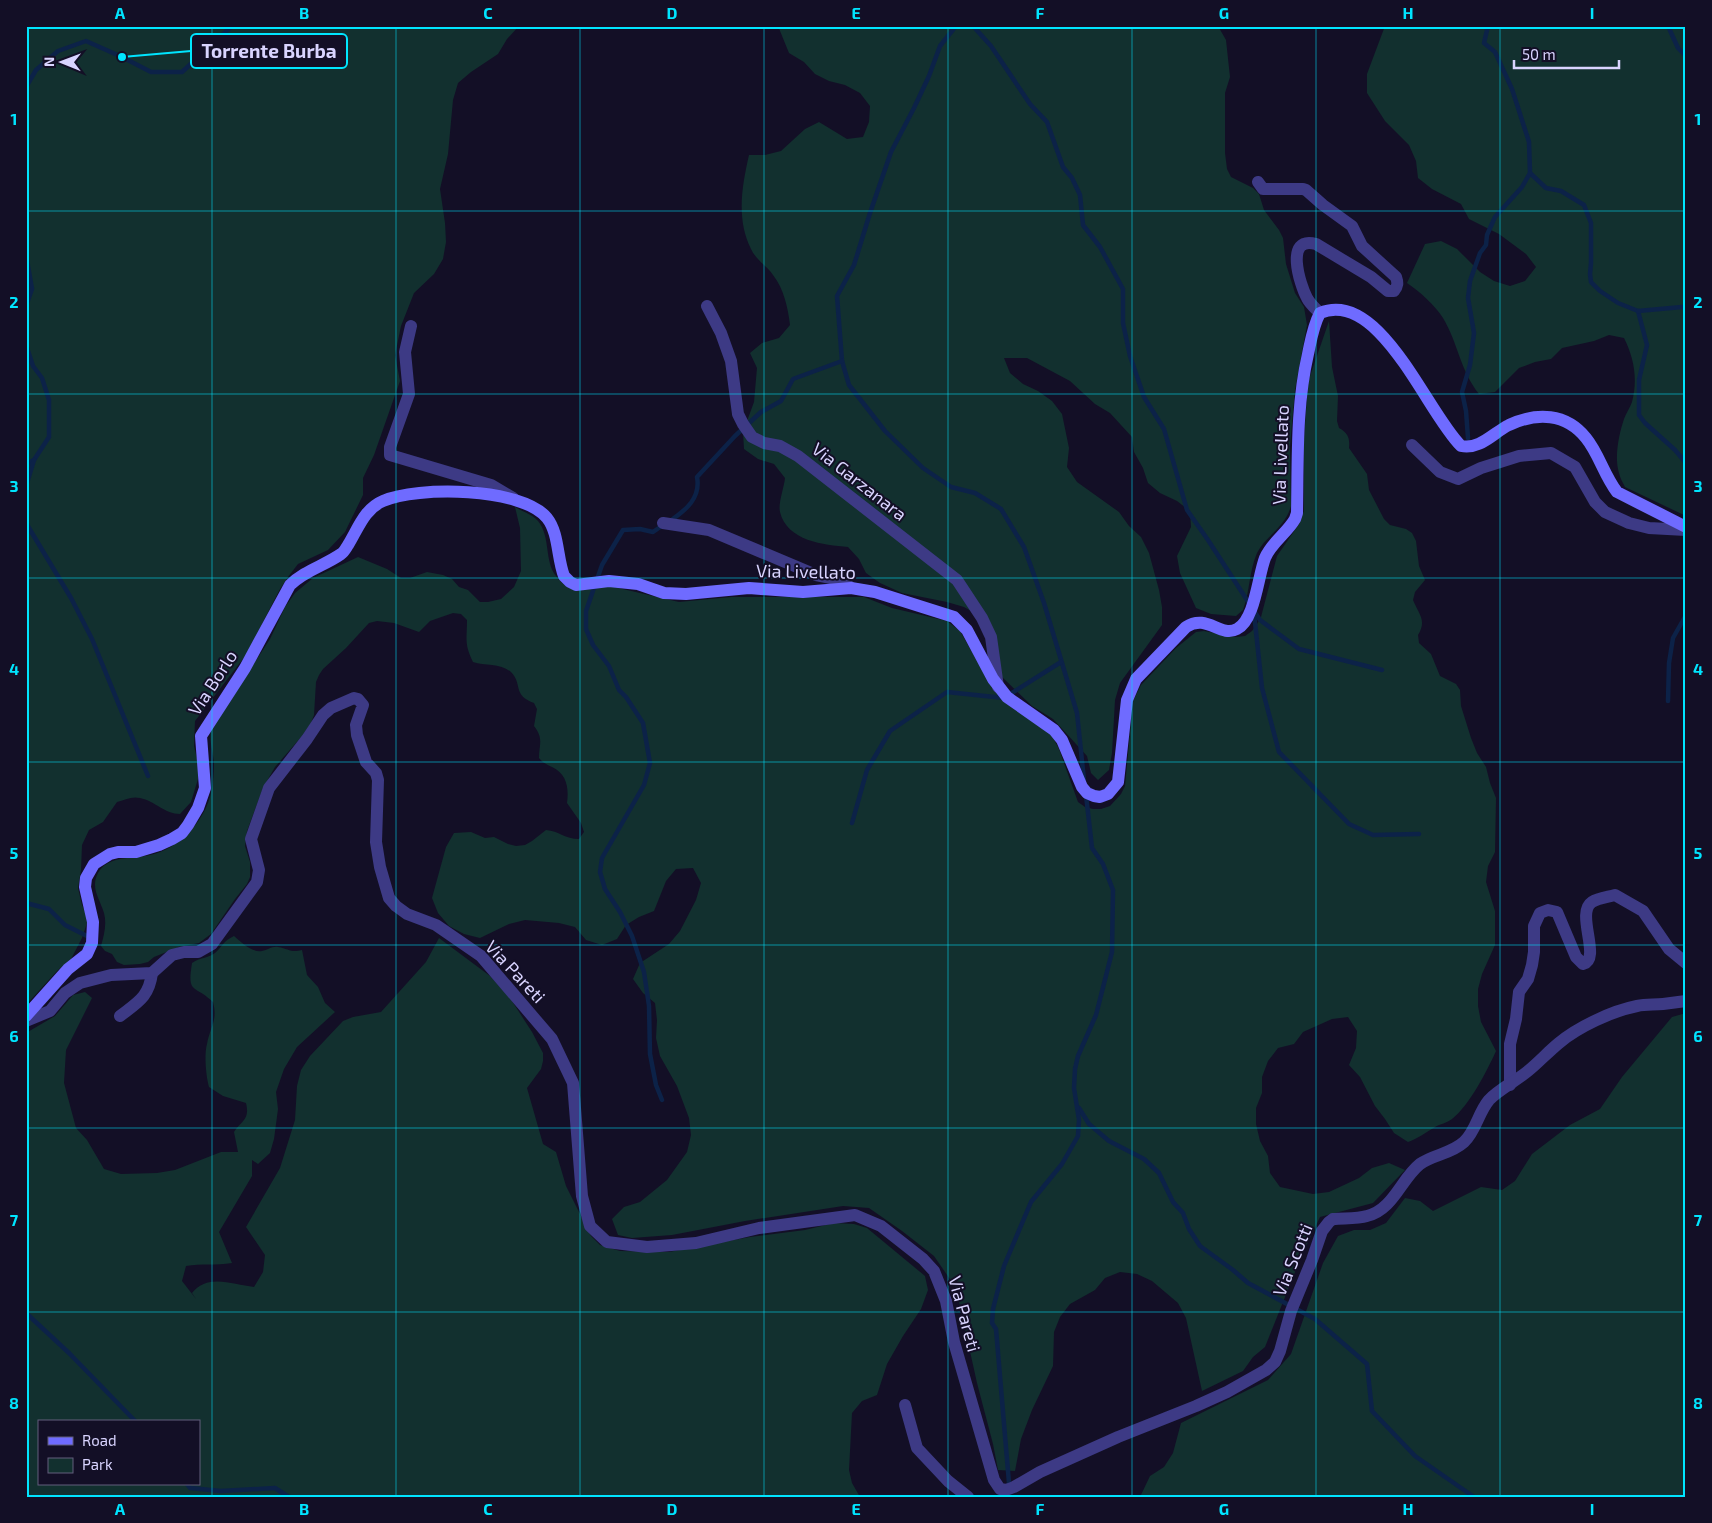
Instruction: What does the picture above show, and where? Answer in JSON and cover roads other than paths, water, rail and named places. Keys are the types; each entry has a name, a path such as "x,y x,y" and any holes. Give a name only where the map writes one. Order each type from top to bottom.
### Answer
{"main road":[{"path":"1320,313 1327,310 1339,310 1354,314 1386,337 1461,446 1471,447 1477,445 1509,425 1521,421 1539,417 1566,420 1586,438 1597,454 1609,482 1617,492 1686,528"},
{"name":"Via Livellato","path":"381,502 411,494 452,491 487,494 515,500 534,507 546,516 551,524 564,576 570,582 576,584 609,581 638,584 671,594 749,588 803,592 851,588 875,592 954,617 967,630 998,686 1007,697 1054,730 1068,750 1082,787 1088,793 1100,797 1114,789 1118,782 1128,700 1136,679 1192,623 1206,622 1232,631 1243,624 1249,614 1265,558 1295,519 1297,512 1298,419 1302,378 1314,327 1320,313"},
{"name":"Via Borlo","path":"26,1016 68,969 86,954 92,943 93,922 85,887 89,871 94,864 110,854 147,850 172,839 185,829 198,808 205,788 201,736 204,728 245,668 290,585 298,576 343,554 366,515 381,502"}],"street":[{"path":"1258,182 1263,189 1303,188 1306,190 1352,226 1362,246 1396,277 1397,288 1394,291 1388,291 1371,277 1316,244 1309,242 1304,244 1297,251 1296,261 1307,298 1311,305 1320,313"},
{"name":"Via Garzanara","path":"707,306 721,333 731,361 738,414 752,437 764,443 780,446 798,456 957,580 982,618 991,637 998,686"},
{"path":"411,326 405,352 409,394 390,447 390,455 491,486 515,500"},
{"path":"1412,445 1440,472 1458,479 1481,468 1519,456 1551,453 1574,467 1595,502 1605,512 1629,523 1649,528 1686,528"},
{"path":"663,523 709,530 816,575 841,580 851,588"},
{"name":"Via Pareti","path":"152,973 172,955 184,952 198,952 212,944 257,882 259,870 251,839 269,788 331,708 354,698 361,700 362,710 356,725 356,735 366,762 376,773 378,780 376,842 380,867 390,898 396,906 407,914 436,925 481,956 552,1038 573,1083 582,1196 590,1226 607,1242 647,1247 696,1243 759,1228 855,1215 881,1226 934,1271 946,1300 954,1342 994,1480 1002,1492"},
{"path":"1510,1085 1510,1044 1516,1019 1519,992 1528,979 1532,965 1534,926 1540,914 1548,910 1556,912 1576,957 1583,964 1586,964 1590,953 1587,908 1594,901 1615,895 1643,911 1670,949 1686,964"},
{"path":"26,1022 50,1011 65,993 80,984 111,975 152,973 151,983 146,995 120,1016"},
{"name":"Via Scotti","path":"1002,1492 1118,1436 1227,1392 1266,1370 1275,1362 1280,1351 1291,1311 1325,1225 1334,1220 1367,1217 1381,1210 1407,1177 1421,1163 1431,1157 1450,1152 1465,1141 1471,1134 1488,1102 1527,1072 1560,1042 1598,1020 1626,1008 1686,1001"},
{"path":"905,1405 917,1448 948,1481 968,1497"}],"waterway":[{"path":"26,87 36,70 58,51 86,41 151,72 182,72 232,26"},
{"path":"956,26 940,46 929,76 891,152 854,265 837,296 842,361 849,385 885,431 923,468 951,487 975,493 1001,509 1024,547 1044,603 1077,713 1084,780"},
{"path":"973,26 991,46 1030,104 1047,122 1063,167 1072,178 1080,195 1083,225 1100,247 1123,289 1123,323 1130,356 1144,397 1164,429 1187,510 1260,620 1299,649 1382,670"},
{"path":"1488,26 1484,43 1495,52 1512,89 1529,142 1530,173 1546,188 1561,191 1584,205 1591,223 1591,282 1600,291 1618,303 1638,311 1647,345 1639,380 1639,415 1686,463"},
{"path":"1668,26 1678,48 1686,56"},
{"path":"1468,438 1466,411 1462,392 1470,365 1474,333 1468,298 1470,281 1480,253 1486,245 1487,235 1495,217 1522,187 1530,173"},
{"path":"26,255 32,289 26,306"},
{"path":"1638,311 1682,307 1686,309"},
{"path":"26,345 33,366 42,378 49,400 49,437 34,460 26,464"},
{"path":"670,521 691,503 697,491 697,477 735,436 761,412 781,401 793,379 842,361"},
{"path":"26,486 34,460"},
{"path":"26,523 71,598 92,639 148,776"},
{"path":"662,1100 656,1085 650,1054 649,1006 644,972 632,936 620,912 605,889 600,872 602,858 644,785 650,763 643,723 626,697 619,690 609,666 593,645 586,629 586,611 602,565 623,530 640,529 653,532 663,525"},
{"path":"1254,613 1262,688 1279,752 1349,824 1373,835 1419,834"},
{"path":"1668,701 1669,663 1673,638 1686,615"},
{"path":"852,823 867,770 890,731 947,692 1004,698 1061,662"},
{"path":"1005,1497 1009,1483 996,1329 992,1323 993,1309 1004,1266 1031,1202 1062,1164 1078,1136 1079,1120 1074,1088 1075,1069 1078,1056 1096,1015 1112,952 1113,890 1103,864 1092,848 1086,795"},
{"path":"26,903 49,909 65,925 87,936"},
{"path":"1079,1108 1089,1124 1109,1141 1144,1159 1159,1173 1173,1202 1183,1213 1189,1229 1200,1246 1248,1283 1315,1319 1367,1364 1372,1411 1415,1456 1474,1497"},
{"path":"26,1313 69,1353 134,1420"},
{"path":"188,1486 190,1488 221,1491 275,1488 289,1497"}],"place":[{"name":"Torrente Burba","path":"122,57"}]}
